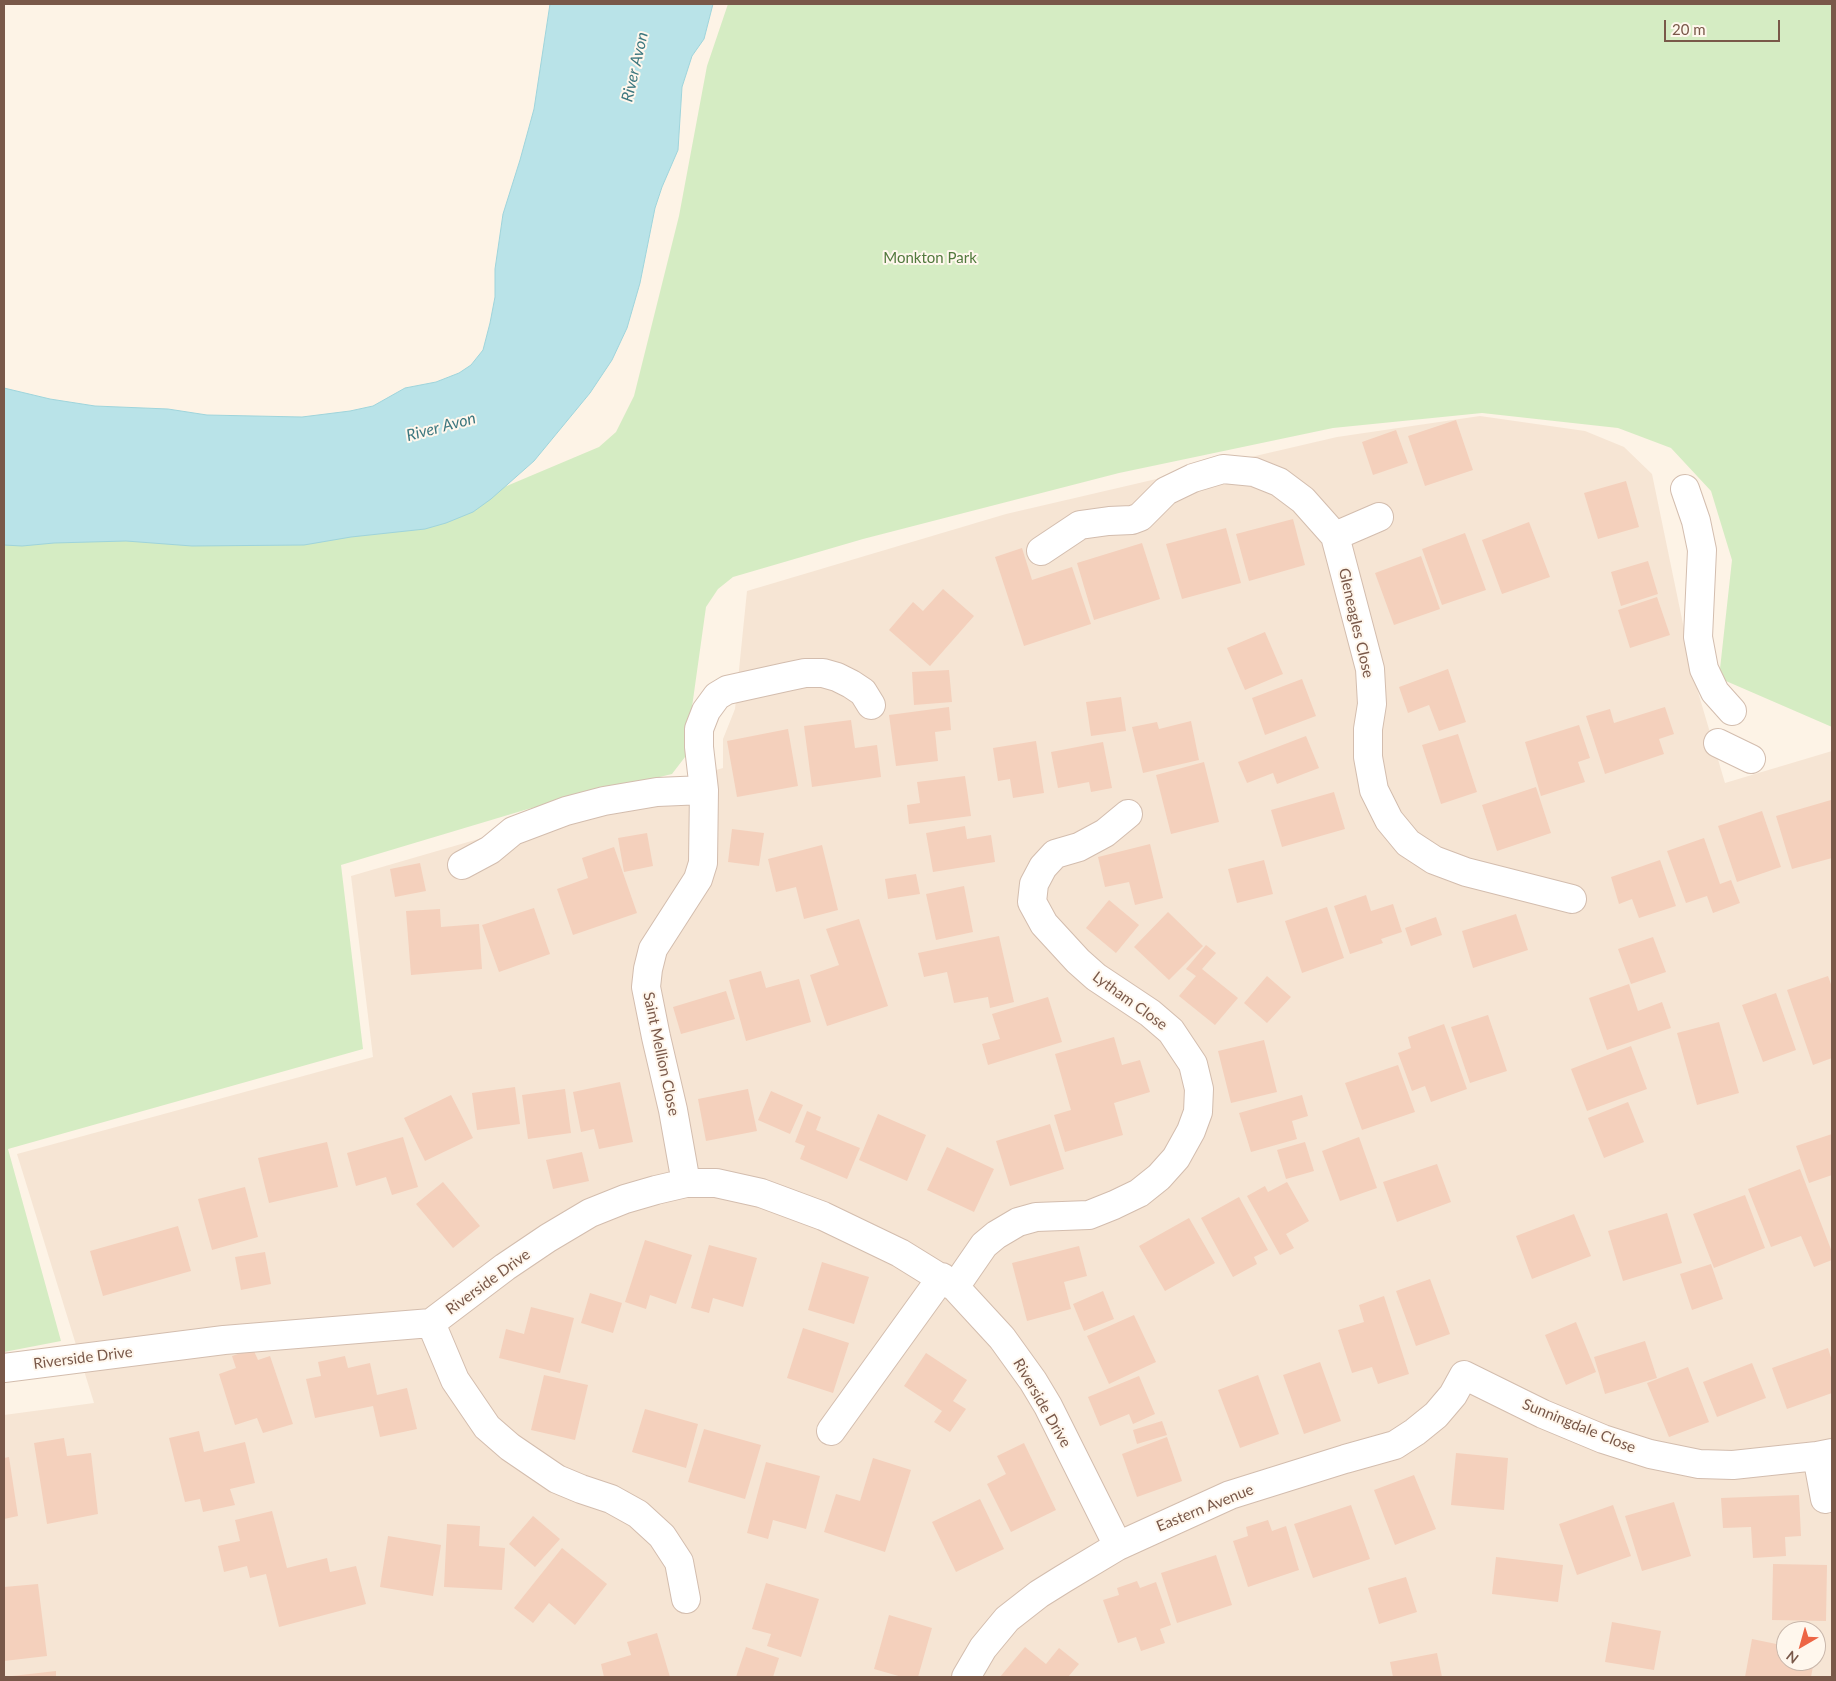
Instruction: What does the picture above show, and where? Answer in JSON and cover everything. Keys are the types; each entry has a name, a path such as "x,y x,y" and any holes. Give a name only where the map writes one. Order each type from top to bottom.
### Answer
{"street":[{"path":"1041,551 1080,525 1132,520 1140,517 1160,496 1172,488 1207,472 1223,468 1254,472 1279,482 1303,500 1335,536 1379,517"},
{"path":"1685,489 1696,521 1702,550 1698,637 1704,669 1715,692 1732,711"},
{"name":"Gleneagles Close","path":"1335,536 1370,669 1372,704 1368,729 1368,757 1374,790 1389,820 1408,843 1434,860 1466,872 1572,899"},
{"name":"Saint Mellion Close","path":"686,1183 673,1110 646,987 653,949 698,879 704,863 704,790 699,747 699,728 706,711 716,696 727,690 805,673 823,673 837,677 862,692 871,705"},
{"path":"1718,742 1750,759"},
{"path":"462,865 490,850 514,831 566,811 604,801 657,792 704,790"},
{"name":"Lytham Close","path":"949,1282 996,1235 1018,1222 1036,1217 1088,1215 1139,1193 1159,1177 1176,1158 1191,1131 1198,1112 1199,1089 1193,1064 1171,1031 1150,1013 1096,978 1044,924 1032,902 1034,884 1043,867 1055,854 1079,847 1105,833 1128,814"},
{"name":"Riverside Drive","path":"4,1368 224,1340 431,1323 512,1262 590,1213 625,1199 686,1183 723,1184 761,1193 784,1201 857,1231 900,1253 949,1282 1002,1338 1033,1381 1048,1406 1118,1546"},
{"path":"831,1431 949,1282"},
{"path":"431,1323 455,1380 487,1427 510,1447 557,1479 611,1499 638,1514 662,1536 679,1562 686,1599"},
{"name":"Eastern Avenue","path":"966,1677 983,1648 1008,1619 1039,1594 1118,1546 1230,1495 1345,1458 1395,1445 1416,1432 1436,1415 1454,1395 1464,1376"},
{"name":"Sunningdale Close","path":"1464,1376 1543,1414 1603,1439 1675,1460 1699,1464 1733,1465 1825,1455 1826,1499"}],"shaded area":[{"path":"1480,416 1585,431 1624,447 1652,474 1695,682 1725,783 1832,751 1832,1677 4,1677 4,1415 94,1403 17,1154 373,1057 351,876 723,768 723,739 735,709 747,591 1006,514 1337,437"}],"green space":[{"name":"Monkton Park","path":"728,4 1832,4 1832,727 1719,678 1732,560 1711,491 1671,448 1618,428 1482,413 1333,428 1119,473 863,539 733,577 718,589 706,607 685,757 672,774 528,809 341,865 363,1049 8,1149 61,1341 4,1352 4,518 464,504 599,447 616,432 634,396 679,216 707,66"}],"water":[{"name":"River Avon","path":"550,4 713,4 704,39 692,56 682,87 678,150 655,208 640,283 627,328 612,360 590,393 534,461 491,499 473,512 425,529 351,537 304,545 192,546 126,541 22,546 4,545 4,388 50,399 95,406 168,409 207,415 302,417 373,406 405,388 436,382 459,373 471,365 483,350 490,323 495,297 495,269 503,214 534,109"}],"building":[{"path":"1456,420 1473,470 1425,486 1408,436"},
{"path":"1396,430 1408,463 1373,475 1362,442"},
{"path":"1626,481 1639,527 1598,539 1584,493"},
{"path":"1293,519 1305,565 1249,581 1236,534"},
{"path":"1529,522 1550,577 1502,594 1482,540"},
{"path":"1226,528 1241,583 1182,599 1166,544"},
{"path":"1465,533 1486,590 1442,605 1422,549"},
{"path":"1142,543 1160,599 1094,620 1077,563"},
{"path":"1022,548 1032,580 1072,567 1091,624 1024,646 995,557"},
{"path":"1421,556 1440,609 1394,625 1375,573"},
{"path":"1648,561 1658,594 1621,606 1611,572"},
{"path":"943,589 974,616 930,666 889,630 913,602 923,611"},
{"path":"1657,597 1670,635 1630,648 1618,610"},
{"path":"1265,632 1283,674 1245,690 1227,648"},
{"path":"1448,669 1466,722 1439,731 1429,705 1408,713 1399,687"},
{"path":"949,670 952,702 914,705 912,672"},
{"path":"1302,679 1316,716 1265,735 1252,698"},
{"path":"1121,697 1126,731 1091,736 1086,702"},
{"path":"949,707 951,730 935,732 938,761 896,766 889,715"},
{"path":"1665,707 1674,734 1659,739 1664,754 1605,774 1586,716 1610,709 1614,723"},
{"path":"851,720 855,748 877,745 881,777 812,787 804,726"},
{"path":"1191,721 1199,760 1143,773 1132,727 1157,722 1159,729"},
{"path":"1579,725 1590,758 1578,762 1585,782 1541,796 1525,742"},
{"path":"788,729 798,786 737,797 727,741"},
{"path":"1458,734 1477,792 1441,804 1422,745"},
{"path":"1306,736 1319,768 1277,784 1273,773 1247,783 1238,762"},
{"path":"1036,741 1044,793 1013,798 1010,779 998,781 993,748"},
{"path":"1103,742 1112,788 1091,792 1089,782 1058,788 1051,752"},
{"path":"1204,762 1219,822 1171,834 1156,775"},
{"path":"965,776 971,816 909,824 907,805 920,803 917,782"},
{"path":"1536,787 1551,833 1497,851 1482,805"},
{"path":"1334,792 1345,829 1282,847 1271,810"},
{"path":"1831,800 1832,858 1792,869 1776,816"},
{"path":"1762,811 1781,867 1737,882 1718,826"},
{"path":"965,826 967,839 991,835 995,862 933,872 926,833"},
{"path":"732,829 764,833 759,866 728,862"},
{"path":"647,833 653,866 624,872 618,838"},
{"path":"1704,838 1720,884 1731,880 1740,903 1713,913 1707,896 1686,903 1667,851"},
{"path":"1150,844 1163,898 1135,905 1129,882 1105,887 1098,857"},
{"path":"822,845 838,910 804,919 796,887 776,892 768,859"},
{"path":"614,847 637,913 573,935 557,889 588,878 582,858"},
{"path":"1264,860 1273,894 1237,903 1228,869"},
{"path":"1660,860 1676,906 1639,918 1632,899 1619,904 1611,877"},
{"path":"420,863 426,891 395,897 390,869"},
{"path":"916,874 920,894 888,899 885,879"},
{"path":"964,886 973,932 936,940 926,894"},
{"path":"1366,895 1371,911 1393,904 1402,932 1381,939 1383,943 1350,954 1334,906"},
{"path":"1109,900 1139,925 1116,953 1086,928"},
{"path":"1327,907 1344,958 1302,973 1285,921"},
{"path":"534,908 550,954 499,972 482,925"},
{"path":"440,909 441,927 479,924 482,969 411,975 406,911"},
{"path":"1168,912 1203,946 1169,980 1134,947"},
{"path":"1516,914 1528,950 1473,968 1462,931"},
{"path":"1436,917 1442,935 1411,946 1405,928"},
{"path":"859,919 888,1006 827,1026 810,975 839,965 826,929"},
{"path":"999,936 1014,1002 990,1008 988,997 954,1003 947,972 924,977 918,953"},
{"path":"1653,937 1666,972 1631,984 1618,949"},
{"path":"1206,945 1216,953 1202,969 1238,998 1215,1025 1179,996 1196,976 1186,969"},
{"path":"761,971 766,988 799,979 811,1022 746,1041 729,980"},
{"path":"1267,976 1291,997 1267,1023 1244,1003"},
{"path":"1828,976 1832,987 1832,1058 1813,1065 1787,990"},
{"path":"1629,984 1638,1011 1662,1002 1671,1028 1607,1050 1589,998"},
{"path":"726,991 735,1019 681,1034 673,1007"},
{"path":"1776,993 1796,1050 1763,1062 1742,1005"},
{"path":"1048,997 1062,1042 988,1065 982,1044 1000,1039 992,1014"},
{"path":"1488,1015 1507,1071 1470,1083 1451,1027"},
{"path":"1719,1022 1739,1093 1697,1105 1677,1033"},
{"path":"1444,1024 1467,1089 1431,1102 1425,1086 1412,1091 1398,1053 1411,1048 1408,1037"},
{"path":"1114,1037 1122,1065 1140,1060 1150,1092 1114,1103 1123,1135 1065,1152 1054,1115 1071,1110 1055,1054"},
{"path":"1264,1040 1277,1092 1231,1103 1218,1051"},
{"path":"1631,1046 1647,1089 1587,1111 1571,1069"},
{"path":"1398,1065 1415,1112 1362,1130 1345,1083"},
{"path":"620,1082 633,1142 599,1149 594,1129 581,1132 573,1092"},
{"path":"515,1087 520,1124 477,1130 472,1093"},
{"path":"565,1089 571,1133 528,1139 522,1095"},
{"path":"748,1089 757,1131 706,1141 698,1099"},
{"path":"771,1091 803,1105 790,1134 758,1120"},
{"path":"451,1095 473,1138 425,1161 404,1118"},
{"path":"1302,1095 1308,1116 1292,1121 1297,1139 1251,1152 1239,1113"},
{"path":"1628,1102 1644,1142 1604,1158 1588,1118"},
{"path":"807,1111 821,1117 816,1130 860,1148 847,1179 800,1159 805,1146 795,1142"},
{"path":"878,1114 926,1135 907,1181 859,1160"},
{"path":"1050,1124 1064,1169 1010,1186 996,1141"},
{"path":"1832,1134 1832,1175 1809,1183 1796,1146"},
{"path":"403,1137 418,1187 392,1195 386,1177 356,1186 347,1153"},
{"path":"1359,1137 1377,1188 1340,1201 1322,1151"},
{"path":"327,1142 338,1187 269,1203 258,1158"},
{"path":"1305,1142 1314,1171 1286,1179 1277,1150"},
{"path":"947,1147 994,1169 974,1212 927,1190"},
{"path":"582,1152 589,1181 553,1189 546,1160"},
{"path":"1437,1164 1451,1202 1397,1222 1383,1182"},
{"path":"1800,1169 1832,1252 1832,1260 1814,1267 1801,1236 1771,1247 1748,1189"},
{"path":"443,1182 480,1226 453,1248 416,1204"},
{"path":"1287,1182 1309,1221 1286,1234 1294,1248 1280,1255 1247,1196 1265,1186 1268,1192"},
{"path":"245,1187 258,1237 212,1250 198,1199"},
{"path":"1745,1195 1765,1248 1714,1268 1693,1214"},
{"path":"1239,1197 1268,1250 1254,1257 1257,1264 1233,1277 1201,1218"},
{"path":"1667,1213 1682,1263 1623,1281 1608,1231"},
{"path":"1574,1214 1591,1256 1532,1279 1516,1236"},
{"path":"1189,1218 1215,1263 1165,1291 1139,1246"},
{"path":"178,1226 191,1271 103,1296 90,1251"},
{"path":"645,1240 692,1255 676,1304 650,1295 646,1309 625,1302"},
{"path":"709,1245 757,1258 743,1307 713,1298 709,1313 691,1308"},
{"path":"1079,1246 1087,1276 1064,1282 1071,1309 1027,1321 1012,1263"},
{"path":"265,1252 271,1284 241,1290 235,1257"},
{"path":"822,1262 869,1277 854,1324 808,1310"},
{"path":"1711,1264 1723,1299 1692,1310 1680,1274"},
{"path":"1430,1279 1450,1334 1416,1346 1396,1291"},
{"path":"1103,1291 1114,1319 1084,1331 1073,1304"},
{"path":"590,1293 622,1303 613,1333 581,1323"},
{"path":"1384,1296 1409,1374 1378,1384 1372,1367 1352,1373 1338,1330 1364,1322 1359,1305"},
{"path":"531,1307 574,1318 560,1373 499,1358 506,1329 524,1334"},
{"path":"1134,1315 1156,1362 1109,1384 1087,1336"},
{"path":"1576,1322 1596,1372 1566,1385 1545,1335"},
{"path":"803,1328 849,1343 833,1393 787,1378"},
{"path":"1645,1341 1657,1378 1605,1394 1594,1357"},
{"path":"1828,1348 1832,1361 1832,1393 1787,1409 1772,1368"},
{"path":"253,1349 258,1360 270,1356 293,1424 263,1433 257,1418 235,1425 219,1374 236,1368 232,1356"},
{"path":"926,1353 967,1380 953,1401 966,1409 950,1432 934,1422 942,1411 904,1386"},
{"path":"345,1356 348,1368 370,1363 377,1395 407,1388 417,1429 380,1437 373,1406 315,1418 306,1379 321,1376 318,1362"},
{"path":"1320,1362 1341,1421 1304,1434 1283,1375"},
{"path":"1752,1363 1766,1398 1717,1417 1703,1382"},
{"path":"1688,1367 1709,1422 1669,1437 1647,1383"},
{"path":"544,1375 588,1385 575,1440 531,1430"},
{"path":"1258,1375 1279,1434 1240,1448 1218,1390"},
{"path":"1139,1376 1155,1414 1133,1424 1129,1414 1100,1426 1088,1397"},
{"path":"645,1409 698,1424 686,1468 632,1452"},
{"path":"1162,1421 1167,1435 1137,1444 1133,1430"},
{"path":"704,1429 761,1445 745,1499 688,1482"},
{"path":"199,1431 204,1452 245,1442 255,1483 230,1489 235,1505 203,1512 200,1499 185,1502 169,1438"},
{"path":"1167,1437 1182,1481 1137,1497 1122,1454"},
{"path":"64,1438 67,1456 91,1453 98,1514 47,1524 34,1443"},
{"path":"1024,1443 1056,1510 1011,1532 987,1484 1006,1474 997,1456"},
{"path":"1456,1453 1508,1458 1504,1510 1451,1505"},
{"path":"9,1457 18,1516 4,1519 4,1458"},
{"path":"873,1458 911,1470 885,1552 824,1532 836,1494 860,1501"},
{"path":"766,1462 820,1476 806,1529 773,1520 768,1539 747,1533"},
{"path":"1414,1475 1436,1529 1395,1545 1374,1490"},
{"path":"1799,1495 1801,1536 1785,1537 1786,1556 1753,1558 1751,1527 1723,1528 1721,1498"},
{"path":"980,1499 1004,1549 956,1572 932,1522"},
{"path":"1674,1502 1691,1556 1642,1571 1625,1516"},
{"path":"1351,1505 1370,1559 1313,1578 1294,1524"},
{"path":"1613,1505 1631,1556 1577,1575 1559,1524"},
{"path":"272,1511 287,1568 327,1558 330,1572 356,1566 366,1604 279,1627 266,1574 250,1578 247,1566 224,1572 218,1546 240,1541 235,1520"},
{"path":"533,1516 560,1539 535,1567 509,1544"},
{"path":"1268,1520 1272,1531 1286,1526 1299,1570 1248,1587 1233,1541 1248,1536 1246,1527"},
{"path":"447,1524 480,1526 479,1546 505,1548 502,1590 444,1587"},
{"path":"388,1536 441,1545 433,1596 380,1587"},
{"path":"562,1548 607,1584 575,1625 549,1603 533,1623 514,1608"},
{"path":"1216,1555 1232,1605 1177,1623 1161,1573"},
{"path":"1496,1557 1563,1565 1558,1602 1492,1594"},
{"path":"1773,1564 1827,1565 1826,1621 1772,1620"},
{"path":"1406,1577 1417,1612 1379,1624 1368,1588"},
{"path":"1137,1581 1140,1588 1156,1582 1171,1625 1160,1629 1165,1643 1141,1651 1136,1637 1118,1643 1103,1600 1119,1595 1117,1588"},
{"path":"766,1583 819,1599 801,1657 767,1646 771,1634 752,1629"},
{"path":"38,1584 47,1656 4,1661 4,1587"},
{"path":"889,1615 932,1628 918,1677 902,1677 874,1669"},
{"path":"1612,1622 1661,1631 1654,1670 1605,1662"},
{"path":"657,1633 670,1677 604,1677 601,1664 631,1655 627,1642"},
{"path":"1752,1639 1776,1644 1776,1671 1812,1671 1811,1677 1745,1677"},
{"path":"746,1647 779,1658 773,1677 736,1677"},
{"path":"1025,1647 1046,1664 1059,1648 1079,1664 1068,1677 1000,1677"},
{"path":"1437,1653 1442,1677 1393,1677 1390,1662"},
{"path":"56,1671 56,1677 12,1677 12,1676"}]}
